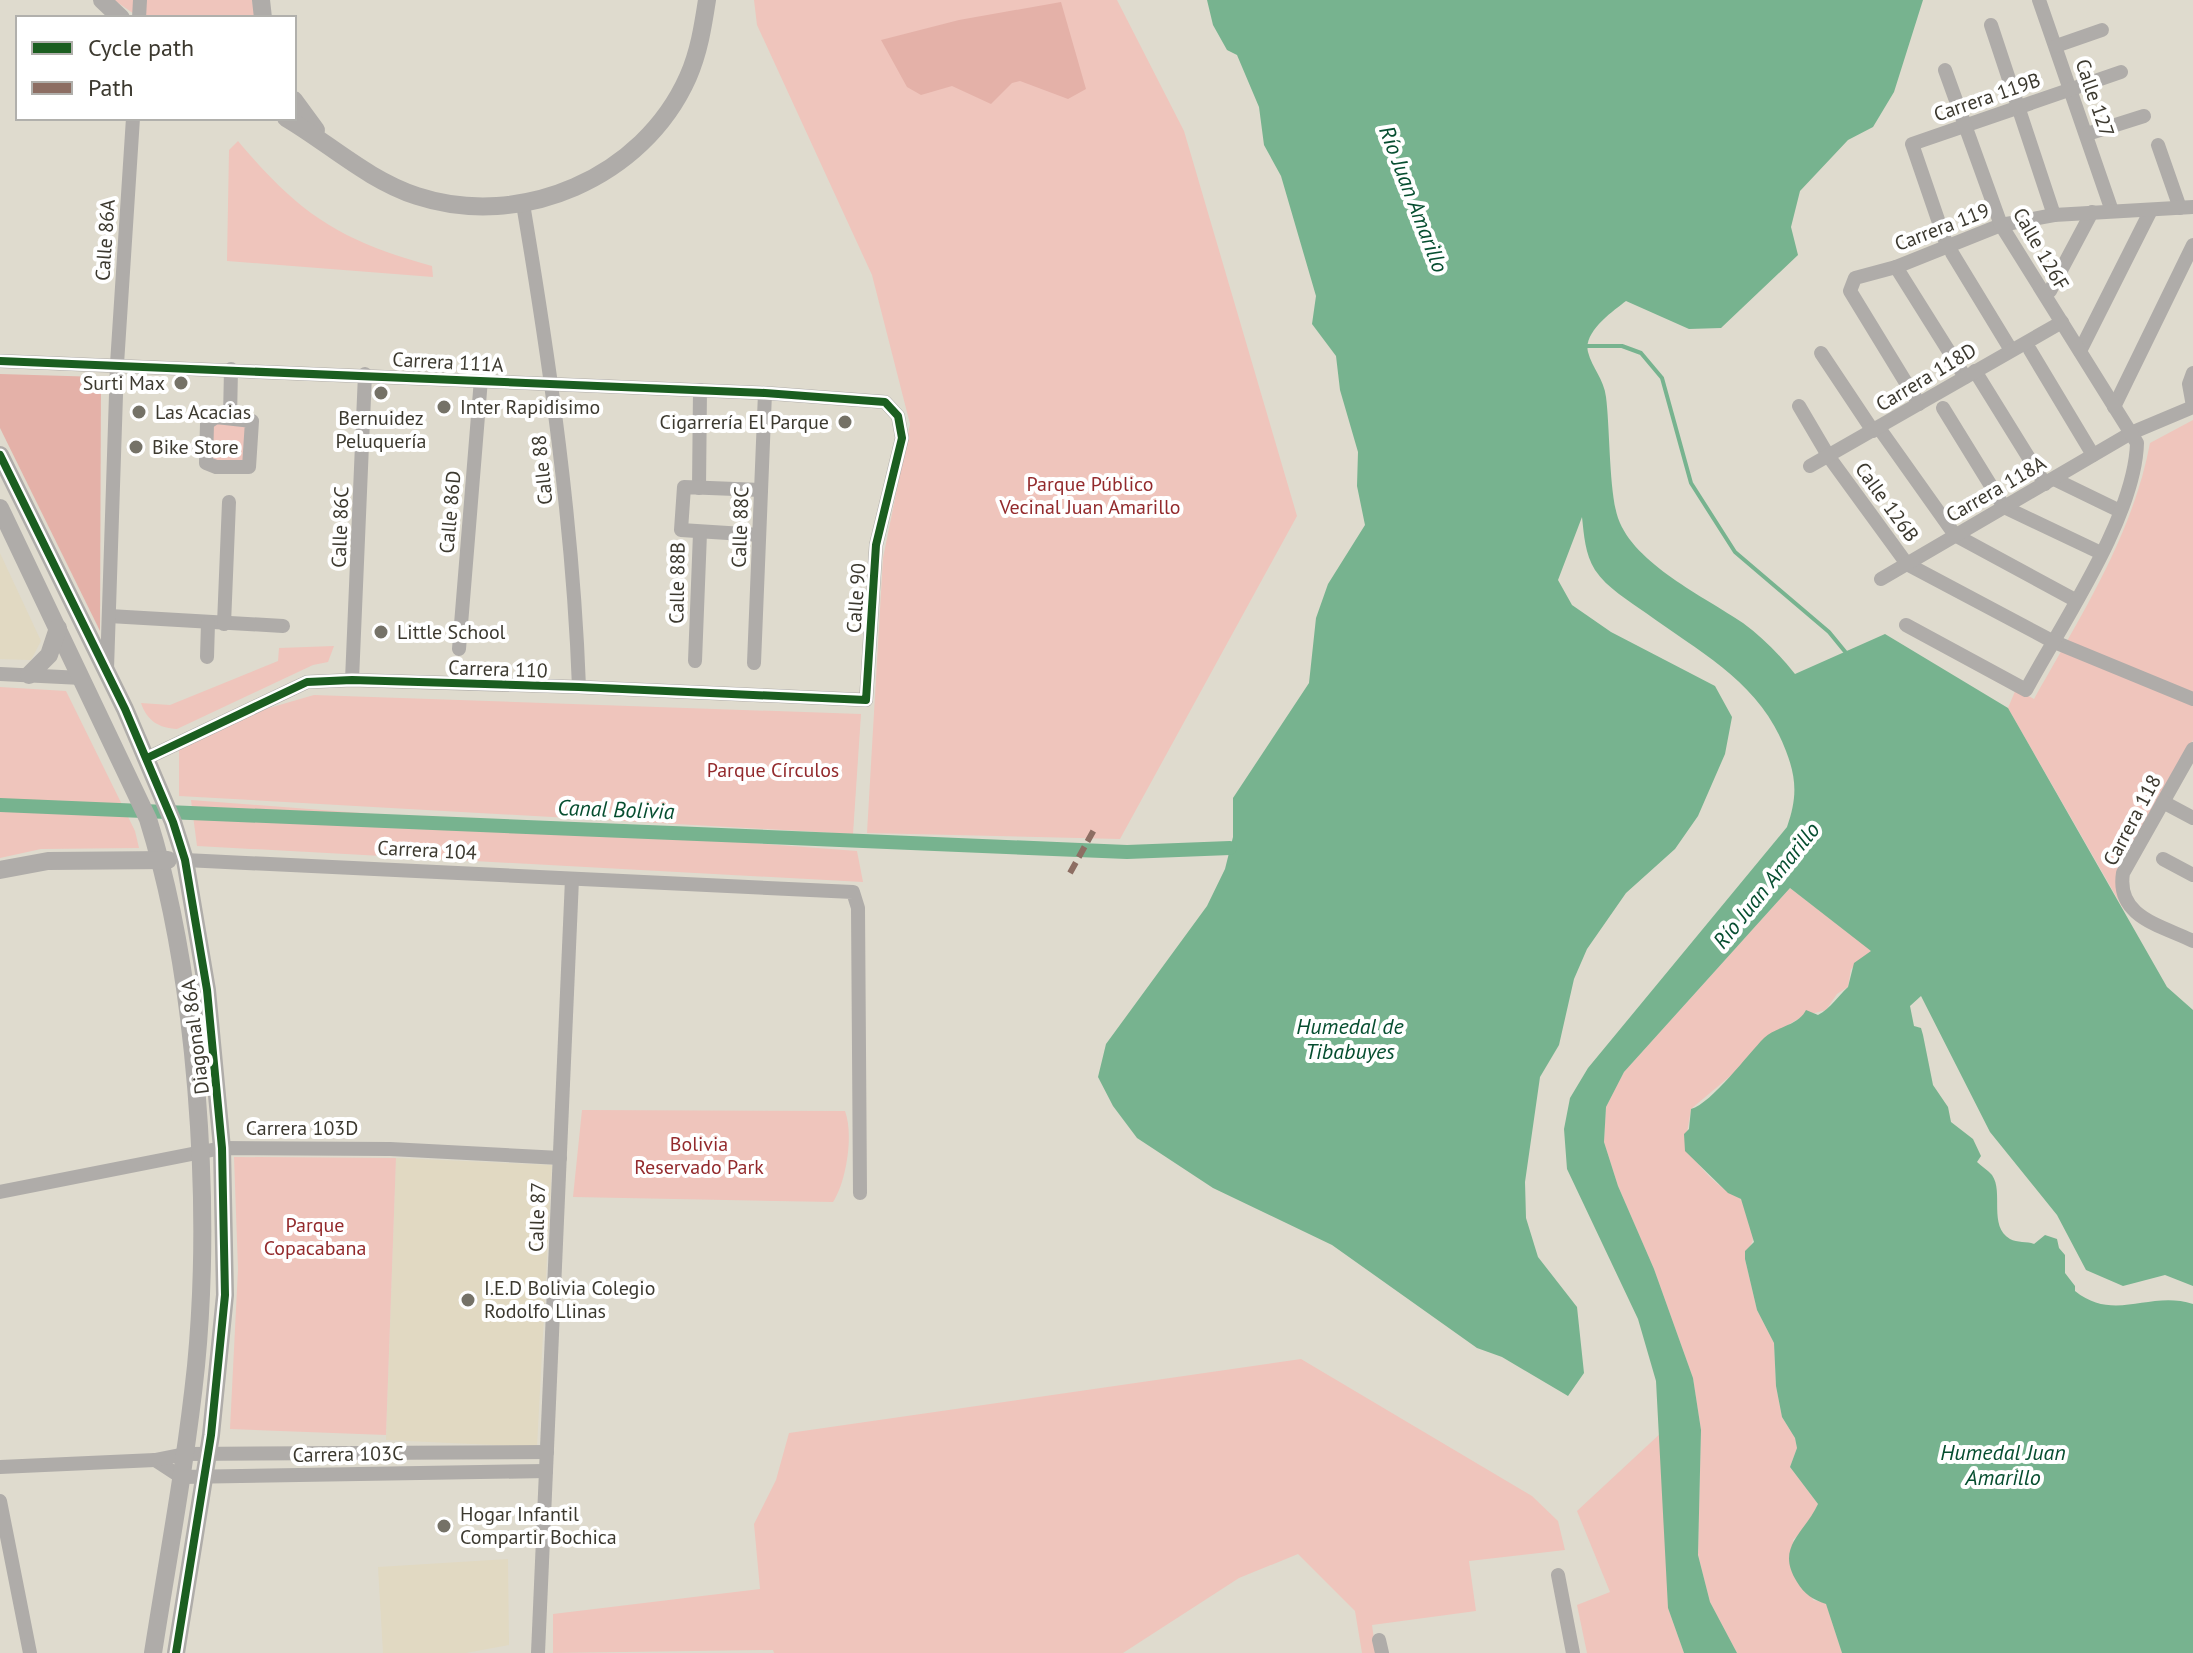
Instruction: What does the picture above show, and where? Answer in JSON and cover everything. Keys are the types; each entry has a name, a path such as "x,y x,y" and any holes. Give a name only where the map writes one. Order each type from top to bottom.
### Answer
{"street":[{"path":"102,0 119,16"},
{"path":"289,120 327,142 384,183 417,196 464,205 523,204 565,193 603,173 637,147 666,115 688,78 702,37 707,0"},
{"name":"Calle 127","path":"2039,0 2112,211"},
{"path":"1991,25 2054,215"},
{"path":"2056,46 2102,30"},
{"name":"Calle 126F","path":"1945,70 2001,225 2131,433"},
{"name":"Carrera 119B","path":"1950,249 1912,144 2121,72"},
{"path":"296,103 327,142"},
{"path":"2087,134 2144,116"},
{"name":"Calle 86A","path":"117,364 133,120"},
{"path":"2158,145 2186,208"},
{"name":"Calle 88","path":"523,204 553,382 573,565 579,687"},
{"name":"Carrera 119","path":"1919,404 1850,291 1852,282 1859,276 1950,249 2001,225 2054,215 2186,208"},
{"path":"2080,351 2151,210"},
{"path":"2050,291 2092,212"},
{"path":"2114,407 2193,245"},
{"path":"1950,249 2011,350"},
{"path":"1896,267 2049,481 2120,511"},
{"name":"Carrera 118D","path":"1810,466 2062,322"},
{"path":"2030,350 2093,455"},
{"path":"1821,353 1955,535 2075,600"},
{"name":"Carrera 111A","path":"0,361 553,382 765,393 885,402 893,407"},
{"name":"Diagonal 86A","path":"107,671 117,364"},
{"path":"230,418 231,369"},
{"path":"2193,373 2189,384 2193,406"},
{"name":"Calle 86C","path":"352,680 365,374"},
{"name":"Calle 86D","path":"459,649 481,379"},
{"path":"700,390 699,488 761,490"},
{"name":"Calle 88C","path":"754,663 765,393"},
{"name":"Calle 126B","path":"1799,406 1829,457 1907,564 2052,641 2193,699"},
{"name":"Carrera 118A","path":"1881,579 2131,433 2193,406"},
{"name":"Calle 90","path":"866,700 872,579 902,438 893,407"},
{"path":"1943,408 2004,507 2101,553"},
{"path":"213,418 230,418 253,423 249,467 216,467 206,463 207,423 213,418"},
{"path":"1906,625 2026,690 2101,553 2120,511 2136,466 2137,443 2131,433"},
{"name":"Diagonal 86A","path":"0,455 107,671 173,822 185,860 207,990 222,1148 225,1295 205,1476 176,1653"},
{"name":"Calle 88B","path":"695,661 700,533 681,530 684,487 699,488"},
{"path":"224,624 229,502"},
{"name":"Diagonal 86A","path":"0,508 148,819 160,859 192,1057 199,1152 200,1299 185,1454 153,1653"},
{"path":"700,533 759,535"},
{"path":"109,616 283,626"},
{"path":"207,657 208,623"},
{"path":"29,675 49,655 58,628"},
{"path":"0,674 82,678"},
{"name":"Carrera 110","path":"147,758 307,682 352,680 579,687 866,700"},
{"name":"Carrera 118","path":"2192,755 2123,873 2121,889 2124,902 2132,911 2193,941"},
{"path":"2163,802 2193,818"},
{"name":"Carrera 104","path":"0,870 48,861 160,859 853,892 858,908 860,1193"},
{"path":"2163,859 2193,875"},
{"name":"Calle 87","path":"538,1653 572,879"},
{"name":"Carrera 103D","path":"0,1192 222,1148 390,1149 560,1158"},
{"name":"Carrera 103C","path":"0,1467 155,1460 185,1454 547,1452"},
{"path":"155,1460 181,1477"},
{"name":"Carrera 103C","path":"181,1477 546,1471"},
{"path":"0,1501 7,1570 30,1653"},
{"path":"1558,1575 1573,1653"}],"shaded area":[{"path":"1061,2 1086,89 1068,99 1020,81 1012,83 991,104 952,86 921,95 907,87 881,40 959,20"},
{"path":"0,374 101,377 100,631 0,428"},
{"path":"0,553 41,641 31,660 0,659"},
{"name":"I.E.D Bolivia Colegio Rodolfo Llinas","path":"396,1158 552,1165 537,1447 386,1440"},
{"path":"508,1559 509,1645 466,1653 383,1653 378,1567"}],"green space":[{"path":"114,0 252,0 255,16 137,16"},
{"name":"Parque Público Vecinal Juan Amarillo","path":"754,0 1117,0 1184,131 1297,516 1120,839 867,833 883,558 910,424 872,275 757,25"},
{"path":"238,141 281,188 323,222 371,246 432,266 433,277 227,261 229,150"},
{"path":"213,420 250,422 249,467 212,464"},
{"path":"2193,420 2193,740 2118,891 2124,910 2008,708 2016,689 2034,699 2103,575 2131,510 2150,443"},
{"path":"334,646 328,662 313,665 177,729 154,722 141,703 170,705 278,661 279,648"},
{"path":"0,687 66,691 135,831 139,848 41,849 0,858"},
{"name":"Parque Círculos","path":"314,695 861,714 853,834 179,796 179,749 262,710"},
{"path":"191,800 857,851 863,882 197,846"},
{"path":"1790,888 1872,951 1851,969 1848,987 1837,994 1826,1010 1803,1016 1763,1040 1741,1067 1691,1109 1685,1145 1709,1176 1741,1199 1755,1235 1745,1259 1757,1310 1774,1343 1776,1386 1782,1417 1795,1438 1797,1448 1790,1467 1818,1504 1808,1525 1793,1540 1813,1600 1826,1603 1842,1653 1737,1653 1710,1602 1698,1555 1701,1430 1693,1378 1654,1269 1618,1186 1604,1142 1606,1107 1624,1072"},
{"name":"Bolivia Reservado Park","path":"582,1110 845,1111 849,1145 845,1171 833,1202 573,1197"},
{"name":"Parque Copacabana","path":"234,1157 396,1158 386,1435 230,1429 238,1269"},
{"path":"1301,1359 1532,1496 1558,1521 1565,1550 1469,1561 1476,1611 1372,1625 1376,1653 1362,1653 1355,1611 1298,1554 1239,1578 1123,1653 774,1653 773,1650 553,1653 553,1614 760,1589 754,1524 776,1480 789,1433"},
{"path":"1662,1432 1668,1608 1684,1653 1587,1653 1577,1605 1610,1592 1577,1511"}],"water":[{"path":"1207,0 1923,0 1894,92 1873,127 1848,140 1800,191 1791,227 1798,255 1721,328 1689,329 1626,301 1594,330 1588,352 1606,397 1615,507 1626,535 1639,550 1672,578 1743,623 1795,674 1885,634 2008,708 2167,987 2193,1010 2193,1286 2165,1275 2123,1286 2086,1270 2057,1215 1990,1132 1921,996 1910,1006 1914,1026 1921,1028 1933,1085 1948,1107 1951,1122 1973,1139 1981,1156 1977,1162 1995,1182 1998,1218 2003,1233 2010,1239 2034,1244 2045,1235 2057,1239 2065,1255 2065,1273 2075,1286 2075,1291 2090,1300 2104,1305 2162,1301 2193,1304 2193,1653 1842,1653 1826,1604 1809,1596 1797,1582 1791,1570 1790,1550 1818,1504 1790,1467 1797,1448 1795,1438 1782,1417 1776,1386 1774,1343 1757,1310 1745,1259 1745,1251 1754,1242 1741,1199 1728,1193 1685,1151 1684,1134 1689,1129 1691,1109 1709,1098 1769,1034 1798,1019 1806,1010 1818,1015 1827,1009 1848,987 1854,963 1871,951 1790,888 1624,1072 1606,1107 1604,1142 1618,1186 1654,1269 1693,1378 1701,1430 1698,1555 1710,1602 1737,1653 1684,1653 1668,1608 1656,1381 1638,1319 1567,1169 1564,1129 1570,1098 1588,1068 1787,827 1793,807 1794,780 1790,761 1775,727 1745,688 1600,577 1587,551 1582,517 1558,580 1572,605 1611,632 1715,686 1732,717 1725,754 1698,816 1675,849 1626,893 1587,949 1574,979 1559,1045 1540,1077 1525,1182 1526,1218 1538,1257 1577,1307 1584,1373 1568,1396 1502,1357 1477,1348 1332,1245 1213,1188 1137,1138 1113,1106 1098,1077 1106,1044 1207,906 1225,869 1233,837 1233,798 1309,683 1316,618 1328,584 1365,525 1357,486 1358,452 1340,390 1336,356 1312,324 1316,296 1281,176 1264,145 1259,107 1237,55 1227,50 1213,25"}],"waterway":[{"path":"1582,346 1622,346 1641,353 1662,378 1691,483 1735,552 1829,632 1847,654"},
{"name":"Canal Bolivia","path":"0,805 1127,852 1230,848"}],"marked path":[{"path":"1070,873 1095,828"}],"cycle path":[{"path":"0,361 765,393 885,402 898,416 902,438 876,545 866,700 579,687 352,680 307,682 147,758"},
{"path":"0,455 125,709 173,822 185,860 207,990 222,1148 225,1295 211,1435 176,1653"}],"place":[{"name":"Surti Max","path":"181,383"},
{"name":"Bernuidez Peluquería","path":"381,393"},
{"name":"Inter Rapidisimo","path":"444,407"},
{"name":"Las Acacias","path":"139,412"},
{"name":"Cigarrería El Parque","path":"845,422"},
{"name":"Bike Store","path":"136,447"},
{"name":"Little School","path":"381,632"},
{"name":"I.E.D Bolivia Colegio Rodolfo Llinas","path":"468,1300"},
{"name":"Hogar Infantil Compartir Bochica","path":"444,1526"}],"water label":[{"name":"Río Juan Amarillo","path":"1414,199"},
{"name":"Río Juan Amarillo","path":"1766,885"},
{"name":"Humedal de Tibabuyes","path":"1350,1038"},
{"name":"Humedal Juan Amarillo","path":"2003,1464"}]}
